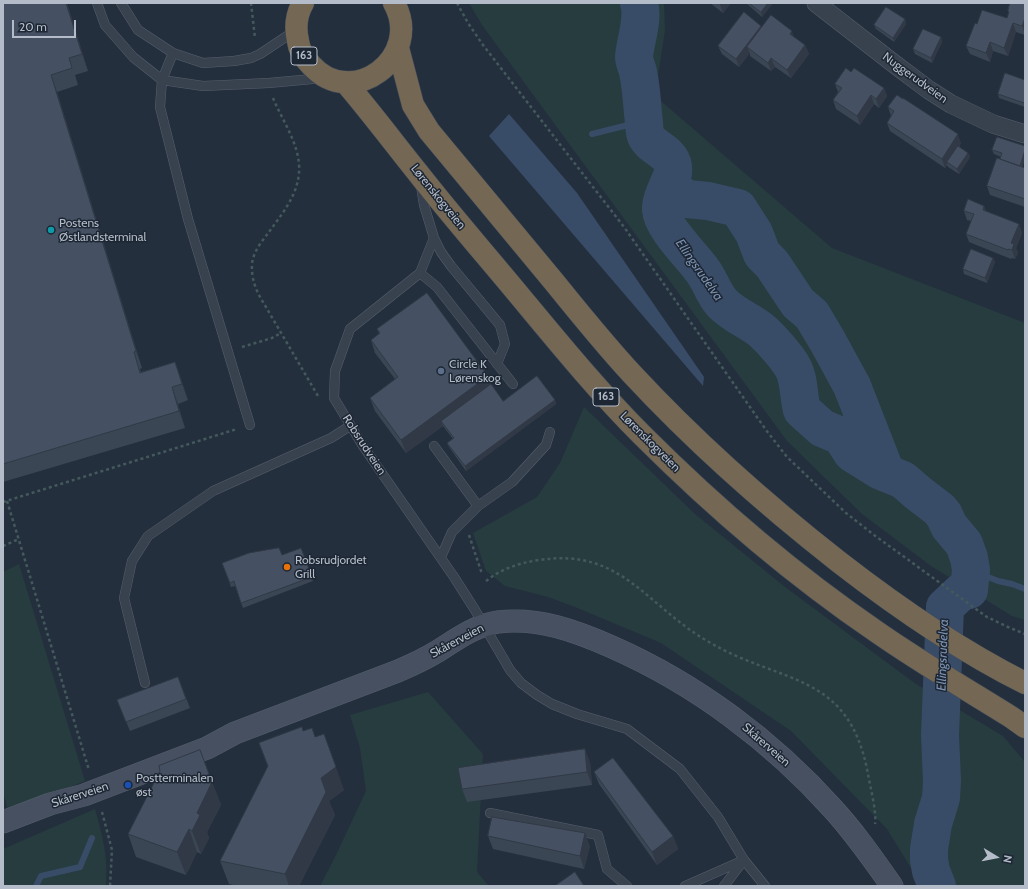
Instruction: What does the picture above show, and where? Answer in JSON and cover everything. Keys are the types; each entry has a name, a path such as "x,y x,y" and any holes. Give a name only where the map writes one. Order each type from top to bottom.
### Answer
{"highway":[{"path":"336,80 358,81 371,77 382,70 392,60 398,48 401,35 401,22 398,9 394,3"},
{"name":"163","path":"301,5 296,30 298,45 305,58 315,69 336,80"},
{"path":"398,48 413,105 429,131 598,335 632,374 701,444 770,506 851,571 925,623 980,658 1025,683"},
{"name":"Lørenskogveien","path":"336,80 368,110 572,360 641,434 718,508 755,540 834,602 918,660 1025,727"}],"street":[{"name":"Nuggerudveien","path":"816,3 929,90 951,104 993,124 1025,134"},
{"name":"Skårerveien","path":"3,822 50,804 89,793 207,748 235,732 398,671 417,663 484,625 510,621 525,621 542,623 579,634 627,654 656,669 711,702 767,745 812,786 852,832 892,886"}],"lane":[{"path":"97,3 105,25 133,57 162,80 203,86 336,80"},
{"path":"120,3 138,30 173,53 203,63 234,61 251,58 260,54 296,30"},
{"path":"173,53 162,80 160,107 161,114 188,219 250,425"},
{"path":"420,175 424,205 434,238 441,252 500,324 505,344 497,364"},
{"path":"434,238 420,273 437,287 513,384"},
{"name":"Robsrudveien","path":"420,273 350,329 334,371 334,398 350,426 466,594 510,670 521,683 552,704 577,714 627,729 680,769 718,817 744,860 764,886"},
{"path":"145,683 124,598 132,561 148,536 213,491 331,438 350,426"},
{"path":"441,557 452,532 478,506 512,482 546,445 550,432"},
{"path":"434,446 478,506"},
{"path":"490,813 598,834 607,870 627,886"},
{"path":"685,886 744,860"},
{"path":"724,886 744,860"}],"path":[{"path":"251,3 256,40"},
{"path":"457,3 483,45 624,228 766,430 787,457 846,513 934,579 987,617 1025,634"},
{"path":"273,97 295,144 298,155 299,172 290,202 256,251 252,263 252,275 256,290 319,396"},
{"path":"228,351 272,338 281,333"},
{"path":"3,502 250,425"},
{"path":"7,501 90,774"},
{"path":"464,520 482,574"},
{"path":"3,546 19,539"},
{"path":"486,581 506,569 520,564 546,559 577,560 600,565 625,578 707,642 738,657 805,683 820,692 844,712 852,724 860,743 866,761 876,823 871,830"},
{"path":"100,809 112,850 110,886"}],"green space":[{"path":"469,3 664,3 665,30 655,96 832,248 1025,323 1025,620 1012,616 931,566 862,514 787,441 482,25"},
{"path":"584,407 695,514 785,587 916,684 1003,736 1025,763 1025,886 922,886 887,829 791,731 661,643 548,597 505,586 486,571 473,533 537,497 560,463"},
{"path":"19,564 85,781 8,811 3,792 3,572"},
{"path":"428,692 483,754 477,872 489,886 320,886 366,791 360,748 350,715"},
{"path":"95,809 104,847 106,886 3,886 3,849"}],"water":[{"path":"509,114 577,193 704,377 703,386 489,136"}],"building":[{"name":"Postens Østlandsterminal","path":"3,3 66,3 82,54 69,58 72,68 51,75 136,351 134,352 140,373 175,362 182,384 172,387 179,411 3,464"},
{"path":"749,3 768,3 761,12"},
{"path":"1010,3 1025,3 1025,18 1022,26 1013,23 1004,48 990,42 986,53 966,46 982,10 1007,18"},
{"path":"886,7 905,19 893,38 874,25"},
{"path":"744,12 761,26 736,59 718,46"},
{"path":"771,15 792,31 790,34 805,45 787,70 771,58 768,63 747,47"},
{"path":"923,29 941,37 931,58 913,49"},
{"path":"846,68 851,72 854,68 884,88 876,99 871,95 857,116 833,100 842,88 835,84"},
{"path":"1005,73 1025,80 1024,103 998,94"},
{"path":"897,95 958,134 942,159 887,123 894,111 888,107"},
{"path":"997,137 1025,146 1020,166 1000,159 1002,153 992,150"},
{"path":"958,146 968,153 957,169 947,162"},
{"path":"997,158 1025,168 1025,199 987,186"},
{"path":"968,199 984,206 983,210 1019,224 1011,243 1014,244 1012,250 1008,250 966,234 974,214 964,211"},
{"path":"971,249 993,258 985,278 963,269"},
{"path":"427,293 488,376 401,440 370,398 398,377 371,340 380,333 377,329"},
{"path":"537,376 555,400 465,466 447,443 454,438 441,421 491,384 503,401"},
{"path":"279,548 282,555 301,548 312,577 241,603 234,581 230,583 222,563 249,553"},
{"path":"178,677 186,699 126,722 117,700"},
{"path":"302,727 303,731 312,728 315,737 324,734 336,767 321,778 326,792 285,874 220,861 268,766 259,743"},
{"path":"585,749 587,772 462,789 458,768"},
{"path":"200,750 212,782 197,813 200,815 192,831 189,829 177,852 128,834 160,771 159,766"},
{"path":"613,758 673,836 652,852 594,772"},
{"path":"492,817 585,833 580,856 488,836"},
{"path":"575,872 584,886 555,886"}],"waterway":[{"name":"Ellingsrudelva","path":"639,3 640,23 634,61 640,82 645,133 647,139 667,155 673,165 673,173 661,206 666,225 705,274 722,303 770,338 789,362 795,371 798,382 802,410 822,428 841,436 852,453 881,471 903,480 939,509 944,515 949,526 964,544 969,558 971,570 969,590 961,592 945,607 940,735 942,781 941,798 933,824 929,849 931,871 937,886"},
{"path":"592,134 644,121"},
{"name":"Ellingsrudelva","path":"668,186 687,199 708,201 738,208 754,233 762,254 772,264 798,303 812,315 828,342 852,386 886,473"},
{"path":"971,570 998,581 1025,589"},
{"path":"36,886 41,876 80,867 92,838"}],"place":[{"name":"Postens Østlandsterminal","path":"51,230"},
{"name":"Circle K Lørenskog","path":"441,371"},
{"name":"Robsrudjordet Grill","path":"287,567"},
{"name":"Postterminalen øst","path":"128,785"}]}
